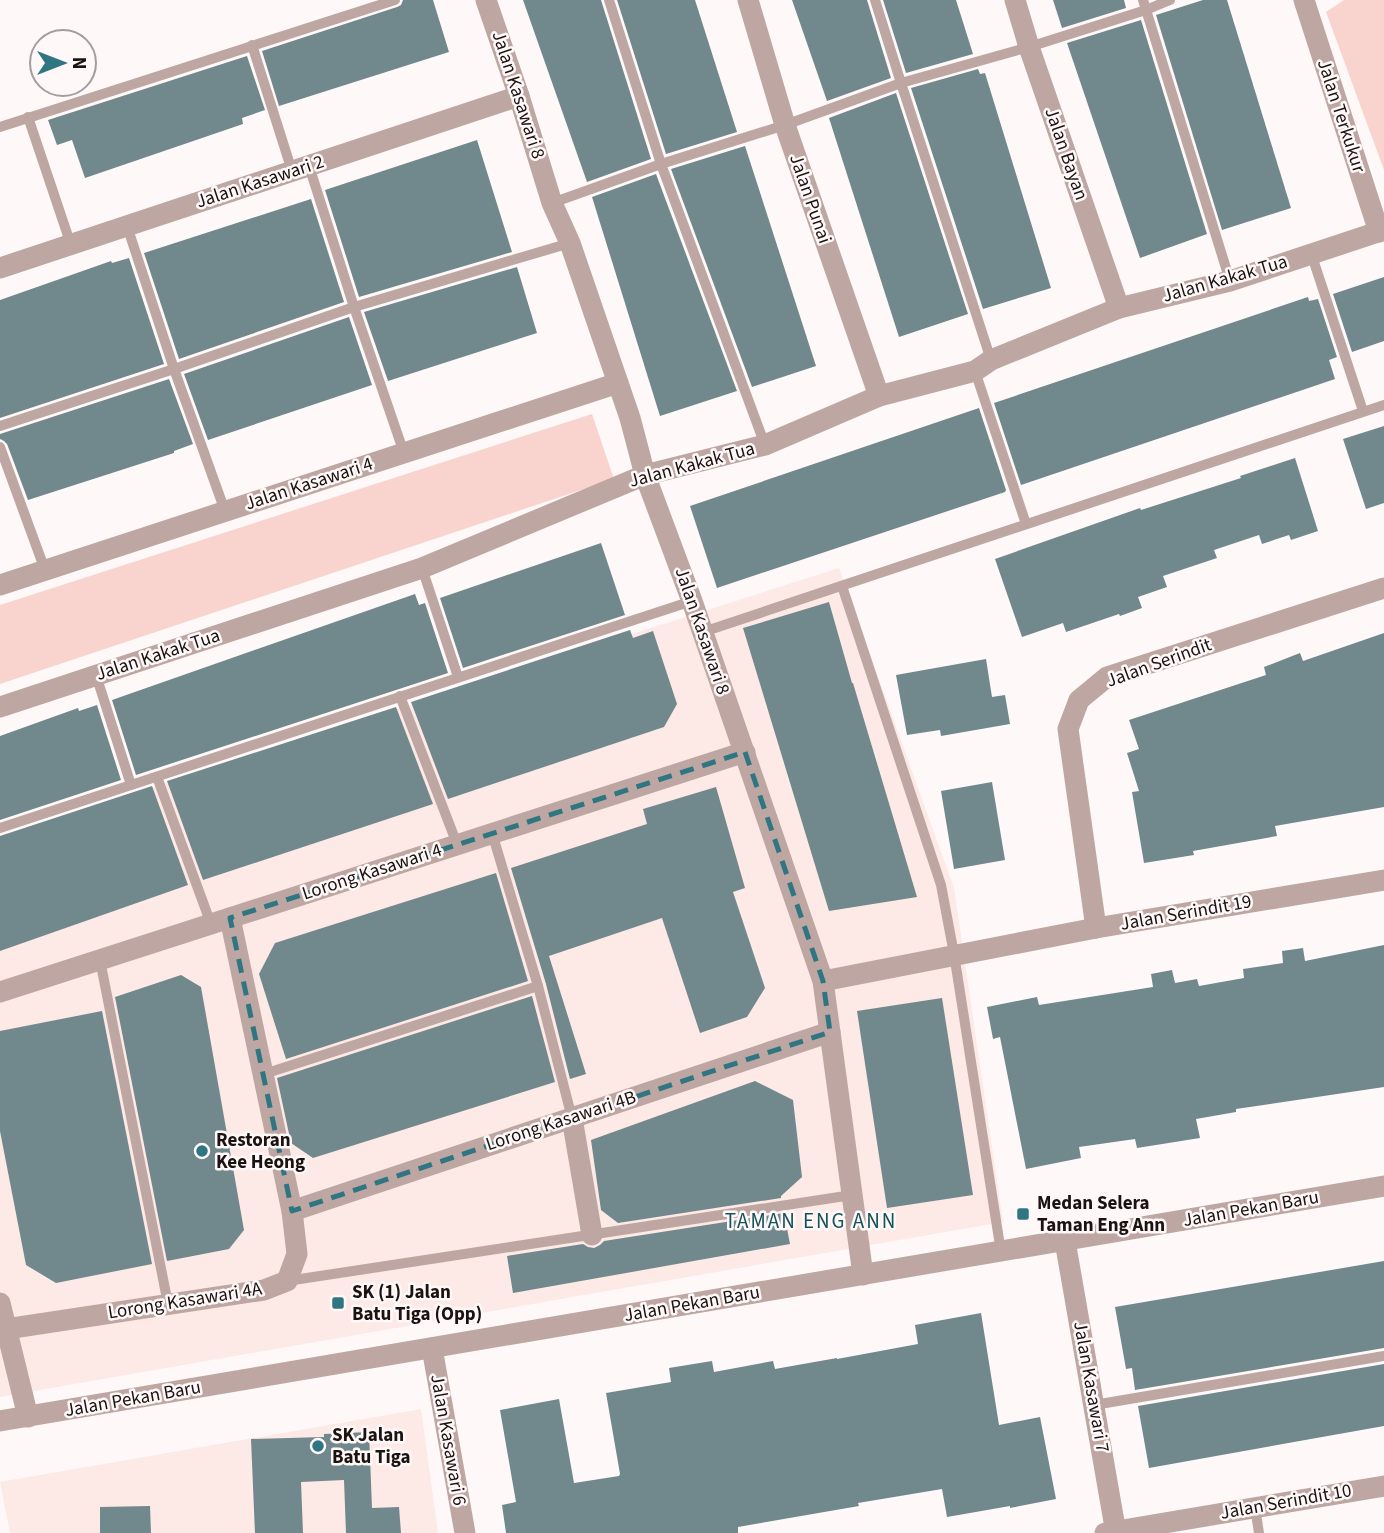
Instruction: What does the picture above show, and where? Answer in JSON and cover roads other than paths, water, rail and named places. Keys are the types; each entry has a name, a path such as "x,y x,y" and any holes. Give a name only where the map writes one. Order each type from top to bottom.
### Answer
{"street":[{"name":"Jalan Kasawari 8","path":"486,0 552,203 570,243 630,418 645,475 692,600 823,981 863,1275"},
{"name":"Jalan Punai","path":"748,0 785,125 879,396"},
{"name":"Jalan Bayan","path":"1015,0 1119,308"},
{"name":"Jalan Terkukur","path":"1304,0 1381,231"},
{"name":"Jalan Kasawari 2","path":"0,268 519,96"},
{"name":"Jalan Kakak Tua","path":"0,707 422,568 645,475 765,446 879,396 983,365 1119,308 1230,281 1381,231"},
{"name":"Jalan Kasawari 4","path":"0,585 618,383"},
{"name":"Jalan Serindit","path":"1096,928 1068,729 1079,700 1107,677 1384,588"},
{"name":"Lorong Kasawari 4","path":"0,992 745,752"},
{"name":"Jalan Serindit 19","path":"823,981 1096,928 1384,880"},
{"name":"Lorong Kasawari 4A","path":"6,1329 264,1290 287,1281 296,1254 292,1211 264,1074 221,921"},
{"name":"Lorong Kasawari 4B","path":"292,1211 830,1032"},
{"path":"572,1118 592,1235"},
{"name":"Jalan Pekan Baru","path":"0,1421 1384,1186"},
{"name":"Jalan Kasawari 7","path":"1065,1241 1113,1532"},
{"path":"0,1303 28,1417"},
{"name":"Jalan Kasawari 6","path":"432,1348 464,1533"},
{"name":"Jalan Serindit 10","path":"1113,1532 1255,1507 1383,1492"}],"lane":[{"path":"0,127 395,0"},
{"path":"610,0 661,164 765,446"},
{"path":"875,0 983,365 1026,524"},
{"path":"552,203 901,83 1029,47 1144,5 1170,0"},
{"path":"1144,5 1230,281"},
{"path":"252,45 354,307 404,453"},
{"path":"28,117 71,245"},
{"path":"127,226 225,511"},
{"path":"0,426 354,307 570,243"},
{"path":"1311,253 1363,411"},
{"path":"703,632 1384,405"},
{"path":"0,447 45,570"},
{"path":"422,568 458,677"},
{"path":"842,586 942,885 1001,1252"},
{"path":"0,828 692,600"},
{"path":"96,675 131,785"},
{"path":"400,696 457,844"},
{"path":"157,776 221,921"},
{"path":"492,833 538,986 572,1118"},
{"path":"100,960 168,1304"},
{"path":"264,1074 538,986"},
{"path":"287,1281 852,1195"},
{"path":"1094,1405 1384,1356"},
{"path":"1255,1507 1259,1533"}],"place":[{"name":"Restoran Kee Heong","path":"202,1151"},
{"name":"Medan Selera Taman Eng Ann","path":"1023,1214"},
{"name":"SK (1) Jalan Batu Tiga (Opp)","path":"338,1303"},
{"name":"SK Jalan Batu Tiga","path":"318,1446"}],"district":[{"name":"TAMAN ENG ANN","path":"811,1221"}]}
